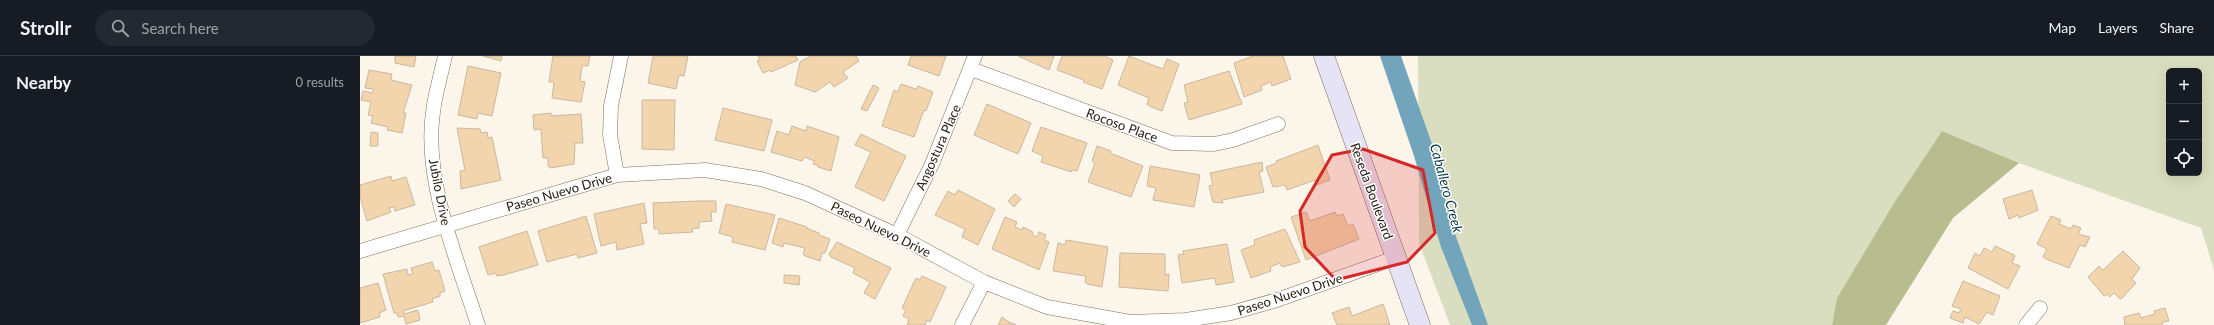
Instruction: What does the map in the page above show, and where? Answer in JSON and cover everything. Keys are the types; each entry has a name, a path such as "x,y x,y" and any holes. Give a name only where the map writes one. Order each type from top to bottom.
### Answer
{"main road":[{"name":"Reseda Boulevard","path":"1324,56 1420,325"}],"street":[{"name":"Jubilo Drive","path":"445,56 432,113 432,149 436,182 446,225 478,325"},
{"path":"617,175 610,135 611,106 621,56"},
{"name":"Rocoso Place","path":"973,62 1172,143 1214,144 1233,140 1278,124"},
{"name":"Angostura Place","path":"897,236 932,164 973,62"},
{"name":"Paseo Nuevo Drive","path":"360,250 617,175 704,170 761,179 805,193 897,236 984,282 1048,307 1130,322 1186,323 1231,313 1277,300 1395,258"},
{"path":"962,325 984,282"},
{"path":"2026,325 2040,308"}],"highlighted area":[{"path":"1363,149 1423,170 1435,233 1407,262 1336,280 1305,247 1300,211 1332,155"}],"green space":[{"path":"1418,56 2214,56 2214,270 2201,228 2019,163 1942,131 1898,197 1837,298 1832,325 1450,325 1419,243"},
{"path":"1942,131 2019,163 1953,218 1886,325 1832,325 1837,298 1894,203"}],"water":[{"path":"1380,56 1401,56 1432,144 1450,220 1488,325 1472,325 1441,247 1414,156"}],"building":[{"path":"395,56 416,56 414,67 395,63"},
{"path":"483,56 502,56 501,61"},
{"path":"553,56 590,56 588,66 582,66 580,81 585,82 581,102 552,98 554,82 549,82"},
{"path":"653,56 688,56 684,76 679,75 676,89 648,83"},
{"path":"758,56 796,56 798,60 771,72 770,70 763,73 757,61 760,60"},
{"path":"810,56 856,56 859,61 843,72 848,78 834,87 830,82 815,92 795,85 800,62"},
{"path":"911,56 946,56 939,76 908,65"},
{"path":"1018,56 1054,56 1049,70"},
{"path":"1062,56 1105,56 1113,60 1102,89 1083,82 1084,80 1057,70"},
{"path":"1129,56 1163,69 1167,59 1179,64 1162,111 1147,104 1149,98 1118,85"},
{"path":"1253,56 1283,56 1291,79 1272,86 1271,82 1261,86 1262,90 1244,97 1234,63"},
{"path":"468,66 501,73 492,116 478,113 477,119 458,115"},
{"path":"369,70 392,74 391,80 412,85 403,113 406,113 402,133 387,130 388,127 371,123 373,116 368,115 371,102 361,100 363,91 373,93 373,89 365,88"},
{"path":"1229,71 1242,104 1189,120 1184,103 1188,102 1184,85"},
{"path":"901,84 916,89 918,86 933,92 926,111 924,110 914,137 882,126 894,90 898,92"},
{"path":"873,85 879,88 867,111 861,109"},
{"path":"642,100 675,100 674,150 642,149"},
{"path":"987,104 1031,123 1018,154 974,135"},
{"path":"723,108 772,120 764,151 715,140"},
{"path":"551,113 551,116 581,114 583,143 573,143 575,145 574,164 550,168 548,166 548,158 543,158 541,129 534,130 533,115"},
{"path":"792,126 806,131 807,126 839,137 831,171 818,167 819,166 813,164 815,161 804,157 802,161 771,152 777,131 789,135"},
{"path":"1041,127 1087,143 1077,171 1072,170 1071,172 1041,162 1043,156 1032,151"},
{"path":"457,128 480,129 481,133 487,132 488,138 492,137 501,180 461,189 460,171 465,170"},
{"path":"371,132 378,133 378,146 370,146"},
{"path":"861,134 906,156 884,201 855,187 871,152 855,145"},
{"path":"1318,145 1330,180 1316,185 1315,180 1287,190 1285,185 1273,187 1266,167 1277,163 1276,161"},
{"path":"1097,146 1111,151 1110,153 1143,166 1131,197 1088,182 1095,163 1092,161"},
{"path":"1262,162 1263,171 1259,172 1264,192 1222,200 1223,203 1213,202 1209,186 1213,185 1210,173"},
{"path":"1150,166 1200,175 1194,207 1153,200 1156,188 1147,186"},
{"path":"391,176 392,181 406,177 415,205 395,211 394,207 389,208 391,212 367,221 360,197 360,185"},
{"path":"958,190 995,209 978,245 962,237 965,229 935,215 948,191 955,195"},
{"path":"2032,190 2038,210 2019,218 2018,215 2009,219 2003,199"},
{"path":"1015,194 1021,199 1014,207 1008,201"},
{"path":"716,201 716,212 711,212 712,221 699,222 699,228 692,229 693,232 659,234 659,229 654,229 653,203"},
{"path":"644,203 647,223 640,224 644,244 617,250 616,242 601,246 594,214"},
{"path":"726,204 775,215 765,250 732,242 733,237 719,233"},
{"path":"1306,212 1310,221 1335,212 1337,216 1343,214 1348,226 1353,224 1359,239 1306,260 1291,217"},
{"path":"586,216 597,253 578,258 577,254 547,262 538,231"},
{"path":"2051,216 2061,220 2059,224 2071,229 2073,225 2081,228 2078,234 2090,237 2085,247 2080,245 2069,268 2043,257 2047,249 2037,244"},
{"path":"1005,217 1017,222 1015,227 1022,230 1023,227 1033,232 1032,235 1037,237 1039,232 1046,235 1044,240 1049,242 1039,270 992,249"},
{"path":"779,218 807,227 806,228 819,233 819,235 830,239 825,253 822,253 820,261 805,256 803,254 805,248 784,243 783,247 772,243"},
{"path":"1285,229 1300,262 1282,267 1280,263 1270,267 1271,271 1251,278 1241,250 1255,245 1254,240"},
{"path":"527,231 538,265 504,275 497,276 496,273 488,275 479,247"},
{"path":"1066,240 1108,247 1102,287 1087,284 1085,282 1086,276 1053,271 1058,243 1065,245"},
{"path":"837,242 891,268 875,299 864,293 870,282 853,273 855,268 831,257 829,254"},
{"path":"1227,244 1234,282 1216,285 1215,278 1182,283 1178,255 1184,254 1183,251"},
{"path":"1995,246 2014,255 2015,256 2012,263 2020,266 2008,289 1968,268 1975,253 1980,256 1984,248 1992,252"},
{"path":"2123,251 2140,268 2132,279 2136,283 2120,299 2114,293 2110,297 2107,294 2104,296 2088,277 2099,266 2103,270"},
{"path":"1120,253 1165,254 1165,275 1169,274 1168,291 1119,287"},
{"path":"432,262 435,271 439,270 445,291 440,293 440,296 432,299 433,302 403,311 404,314 418,310 420,320 406,324 404,316 398,317 397,313 394,313 383,274 407,269 408,275 413,274 411,268"},
{"path":"784,275 800,276 799,285 784,283"},
{"path":"922,276 946,287 930,322 927,320 925,325 907,325 909,319 903,316 906,310 902,308 916,278 920,280"},
{"path":"1963,281 2000,296 1993,315 1987,312 1979,324 1965,317 1963,323 1950,318 1953,311 1959,313 1961,309 1952,306"},
{"path":"378,283 386,310 379,313 380,317 360,323 360,288"},
{"path":"1383,304 1390,325 1337,325 1332,313 1349,307 1352,316"},
{"path":"2165,308 2169,321 2162,322 2163,325 2125,325 2124,317 2139,313 2141,318 2155,314 2154,311"},
{"path":"1002,317 1007,321 1016,325 998,325"}],"water label":[{"name":"Caballero Creek","path":"1447,188"}]}
